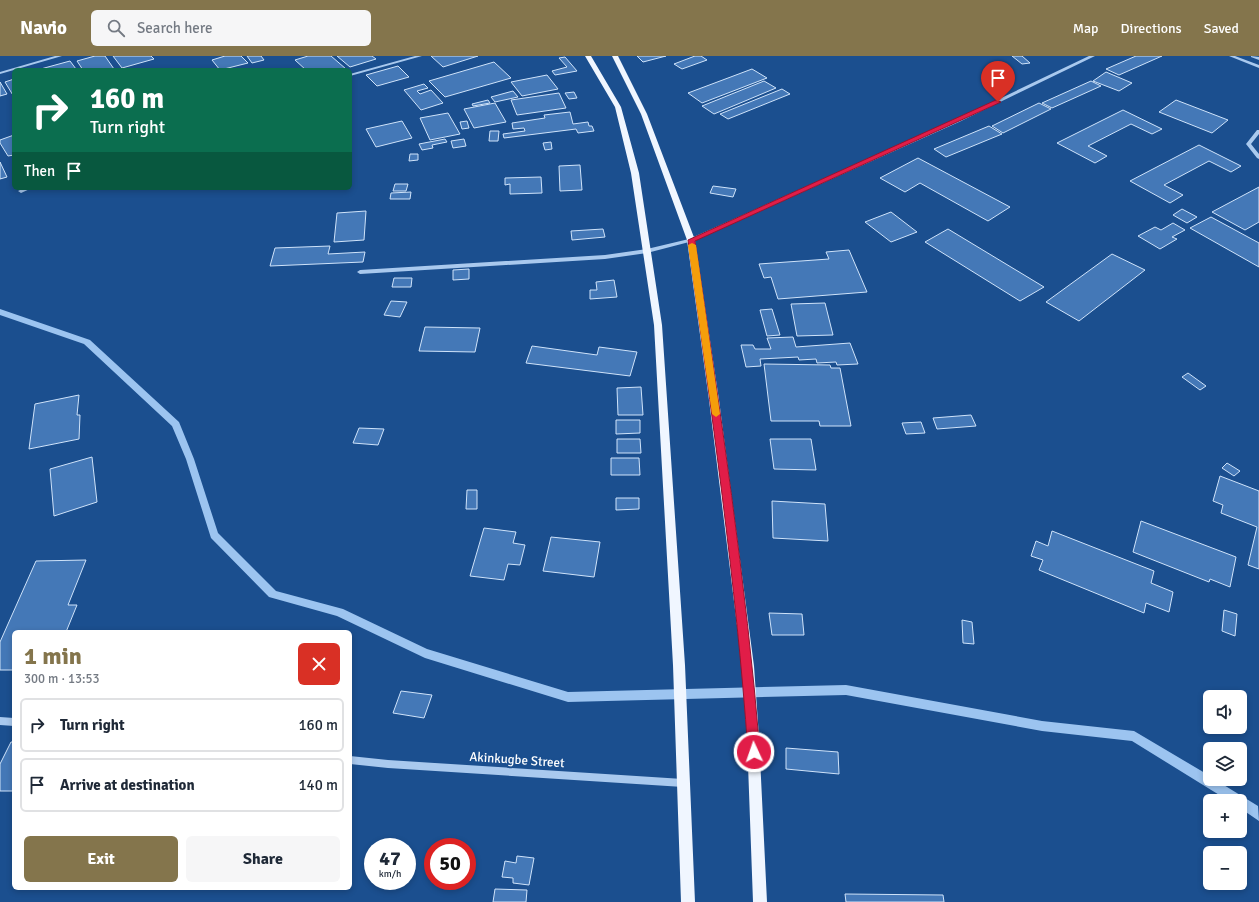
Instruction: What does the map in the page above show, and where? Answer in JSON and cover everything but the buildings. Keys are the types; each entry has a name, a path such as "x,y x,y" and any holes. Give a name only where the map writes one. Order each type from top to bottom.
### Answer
{"main road":[{"path":"588,56 618,107 635,173 658,325 679,665 680,730 688,902"},
{"path":"615,56 644,114 691,240 714,400 748,666 753,736 760,902"}],"street":[{"path":"18,68 60,56"},
{"path":"352,74 420,56"},
{"path":"360,272 605,257 647,251 691,240 950,124 1093,56"},
{"path":"1231,56 1259,67"},
{"path":"1253,56 1259,59"},
{"path":"0,73 12,70"},
{"path":"1259,131 1248,144 1259,157"},
{"path":"0,721 12,722"},
{"name":"Akinkugbe Street","path":"352,760 683,784"}],"waterway":[{"path":"0,312 87,342 176,424 190,459 214,535 273,594 339,612 425,653 568,697 846,690 1042,726 1134,736 1254,810 1259,815"}],"slow traffic":[{"path":"692,245 716,414"}],"route":[{"path":"754,752 748,666 714,400 691,240 998,102"}]}
